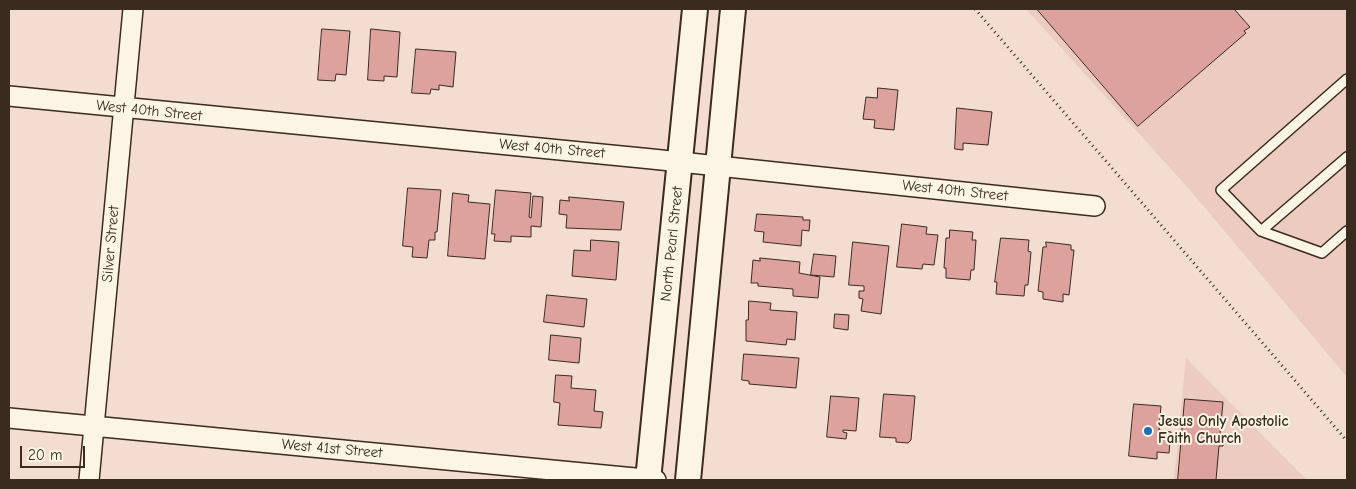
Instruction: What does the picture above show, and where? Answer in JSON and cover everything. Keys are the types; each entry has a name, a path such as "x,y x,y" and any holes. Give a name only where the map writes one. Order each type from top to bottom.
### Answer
{"street":[{"name":"Silver Street","path":"89,480 133,9"},
{"name":"North Pearl Street","path":"651,480 695,9"},
{"path":"688,480 733,9"},
{"name":"West 40th Street","path":"9,96 680,162 1095,206"},
{"name":"West 41st Street","path":"9,418 651,480"}],"lane":[{"path":"1347,79 1221,190 1261,231 1322,253 1347,231"},
{"path":"1261,231 1347,157"}],"path":[{"path":"975,9 1347,441"}],"shaded area":[{"path":"1026,9 1347,9 1347,377 1190,190"},
{"path":"1186,358 1307,480 1174,480"}],"building":[{"path":"1037,9 1234,9 1250,27 1244,31 1246,33 1138,126"},
{"path":"322,29 350,31 346,75 336,74 335,81 318,80"},
{"path":"371,29 400,32 397,77 384,76 384,81 368,80"},
{"path":"416,49 456,52 453,87 439,85 439,90 431,89 430,94 412,93"},
{"path":"878,88 898,90 894,130 874,128 875,120 863,119 866,97 877,98"},
{"path":"957,108 992,112 988,145 963,143 963,150 955,149"},
{"path":"408,188 441,190 437,232 435,232 435,240 429,240 427,258 412,257 413,247 403,246"},
{"path":"496,190 531,193 529,217 531,218 533,196 543,197 541,227 531,226 531,237 511,236 511,242 494,241 495,234 492,234"},
{"path":"453,193 469,195 468,202 490,204 485,259 448,256"},
{"path":"569,197 624,202 621,230 566,228 567,215 559,214 560,200 569,201"},
{"path":"757,214 803,217 803,220 810,220 809,231 802,230 801,246 763,242 764,232 755,231"},
{"path":"902,224 927,227 926,234 938,235 934,265 923,264 922,269 897,267"},
{"path":"950,230 973,232 972,240 976,240 974,270 971,270 970,280 946,278 946,268 944,268 946,238 949,238"},
{"path":"1001,238 1029,240 1028,251 1031,252 1028,285 1025,285 1024,296 996,294 997,282 995,282"},
{"path":"591,240 619,242 616,280 572,276 574,250 590,251"},
{"path":"853,242 889,246 881,314 861,311 863,299 859,298 859,291 864,291 864,286 849,285"},
{"path":"1046,242 1071,245 1071,250 1074,250 1069,295 1063,294 1063,302 1043,299 1043,292 1038,291 1043,247 1046,247"},
{"path":"814,254 836,256 834,277 811,275"},
{"path":"760,258 800,262 799,273 820,277 818,298 793,296 793,289 758,286 758,283 751,283 753,260 760,261"},
{"path":"547,295 587,299 584,327 544,322"},
{"path":"749,301 771,303 770,310 797,312 795,340 787,339 786,345 746,341 746,320 748,320"},
{"path":"835,314 849,315 848,330 834,328"},
{"path":"551,335 581,338 579,363 549,360"},
{"path":"744,354 799,358 796,388 749,384 749,381 742,380"},
{"path":"556,375 572,376 571,388 596,390 594,411 603,412 601,428 558,425 560,403 554,402"},
{"path":"884,394 915,396 911,440 908,443 896,442 896,438 880,437"},
{"path":"831,396 859,398 856,431 843,430 843,432 847,433 846,439 827,437"},
{"path":"1185,399 1223,402 1220,434 1224,434 1223,446 1219,446 1216,480 1178,480"},
{"name":"Jesus Only Apostolic Faith Church","path":"1134,404 1161,406 1159,430 1171,432 1169,453 1157,452 1157,459 1129,456"}],"place":[{"name":"Jesus Only Apostolic Faith Church","path":"1148,431"}]}
